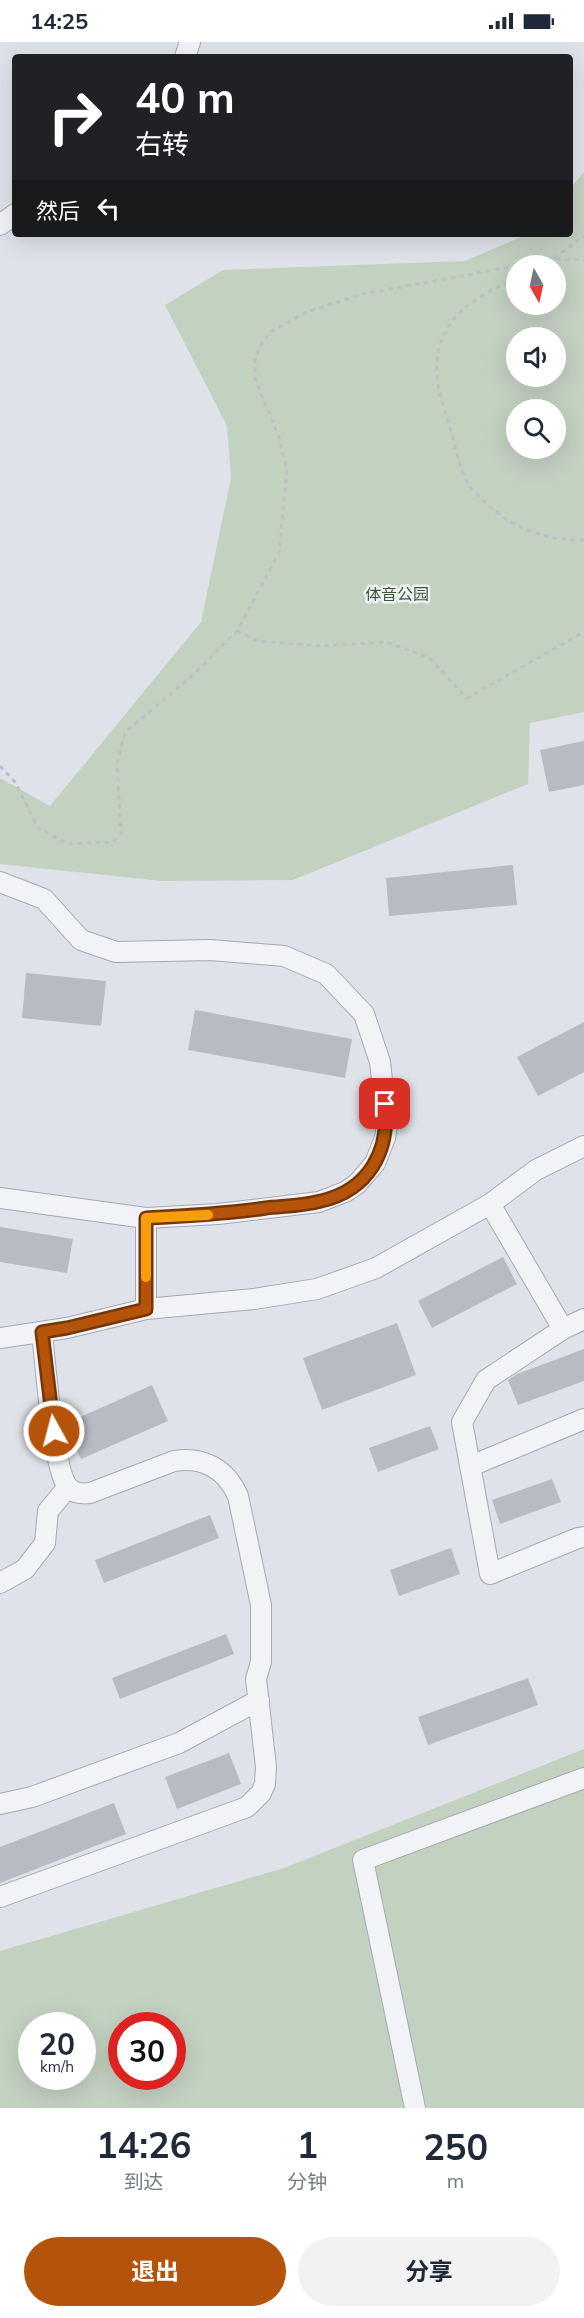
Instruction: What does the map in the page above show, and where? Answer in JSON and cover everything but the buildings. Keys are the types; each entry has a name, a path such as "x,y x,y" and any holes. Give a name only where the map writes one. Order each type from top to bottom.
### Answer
{"street":[{"path":"0,882 44,899 81,940 116,952 210,950 284,956 326,974 364,1014 380,1062 387,1125 385,1138 375,1163 357,1184 345,1192 319,1202 218,1214 146,1218 0,1198"},
{"path":"0,1338 67,1328 146,1309 254,1299 316,1289 376,1268 490,1204 536,1170 584,1146"},
{"path":"490,1204 563,1329"},
{"path":"146,1218 146,1309"},
{"path":"584,1319 563,1329 486,1380 462,1422 490,1574 584,1537"},
{"path":"0,1897 247,1808 261,1793 267,1776 256,1679 261,1662 261,1605 238,1496 225,1475 201,1461 183,1460 174,1461 90,1493 78,1493 68,1487 56,1451 42,1332"},
{"path":"471,1466 584,1419"},
{"path":"0,1583 25,1569 45,1543 48,1511 68,1487"},
{"path":"0,1804 32,1797 179,1743 259,1700"},
{"path":"415,2108 363,1860 584,1778"}],"path":[{"path":"559,255 583,238"},
{"path":"566,259 584,260"},
{"path":"0,766 15,782 38,828 68,844 113,842 121,833 117,763 125,732 192,676 237,631 279,553 287,470 279,437 255,379 255,362 260,345 270,332 306,312 363,294 506,268"},
{"path":"506,283 482,296 459,313 443,337 436,365 439,393 467,483 494,511 527,531 565,540 584,540"},
{"path":"237,631 258,641 311,645 386,642 428,657 467,698 584,632"}],"green space":[{"name":"体音公园","path":"584,172 584,712 530,723 528,784 293,880 162,881 0,864 0,778 50,806 201,622 231,478 227,426 165,305 223,270 465,261 521,237 573,237 573,185"},
{"path":"584,1749 584,2108 0,2108 0,1951 284,1868"}],"slow traffic":[{"path":"146,1277 146,1218 208,1215"}],"route":[{"path":"54,1431 42,1332 146,1309 146,1218 218,1214 319,1202 333,1198 357,1184 375,1163 385,1138 387,1125 385,1104"}]}
